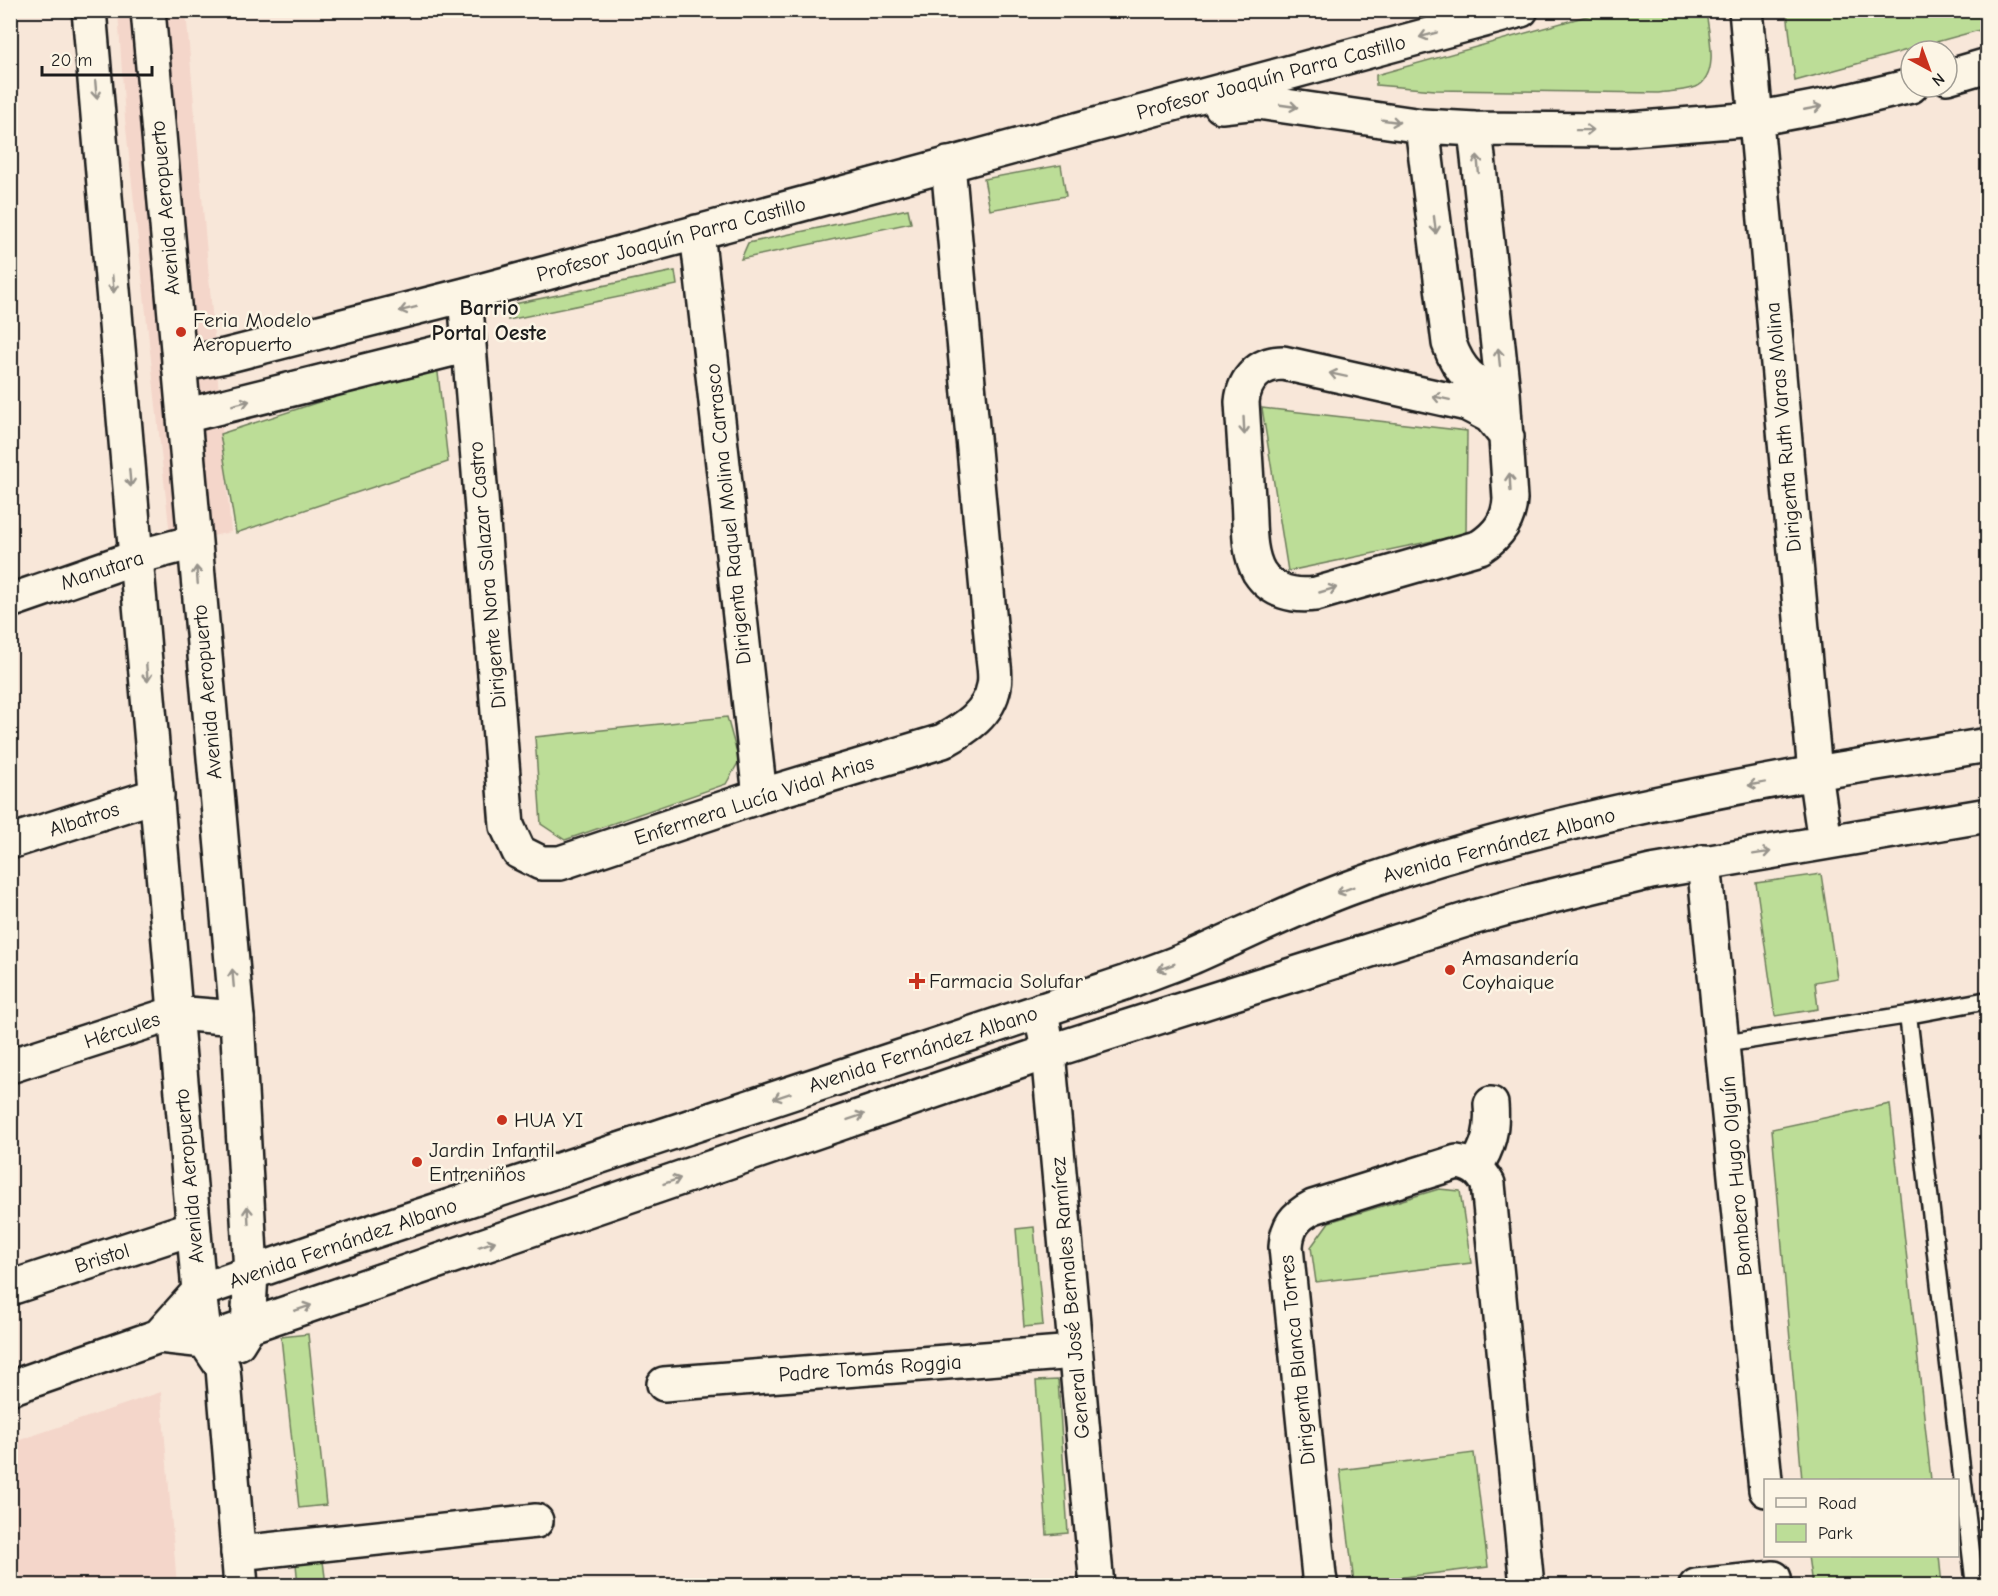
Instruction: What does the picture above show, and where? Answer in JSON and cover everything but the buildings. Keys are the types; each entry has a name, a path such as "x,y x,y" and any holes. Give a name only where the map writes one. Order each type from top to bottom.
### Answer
{"street":[{"name":"Avenida Aeropuerto","path":"89,10 199,1291 205,1341 224,1368 248,1327 251,1273 237,1018 148,10"},
{"name":"Profesor Joaquín Parra Castillo","path":"179,365 225,356 465,295 1521,10"},
{"name":"Dirigenta Ruth Varas Molina","path":"1746,10 1815,773 1825,842"},
{"path":"1959,73 1988,65"},
{"name":"Profesor Joaquín Parra Castillo","path":"1127,116 1258,102 1422,126 1475,129 1617,130 1755,119 1899,89"},
{"path":"1422,126 1449,343 1454,357 1467,375 1487,389 1503,393"},
{"path":"1475,129 1507,436 1510,507 1503,526 1497,535 1480,547 1316,594 1304,596 1291,594 1272,586 1260,573 1251,549 1242,402 1246,385 1263,367 1283,363 1467,404 1490,416 1507,436"},
{"name":"Enfermera Lucía Vidal Arias","path":"519,852 541,863 560,863 759,796 943,741 966,728 983,712 994,686 993,657 948,164"},
{"name":"Dirigenta Raquel Molina Carrasco","path":"697,232 759,796"},
{"name":"Dirigente Nora Salazar Castro","path":"465,295 507,826 519,852"},
{"path":"1395,388 1412,382 1426,372 1439,359 1449,343"},
{"path":"184,416 469,345"},
{"name":"Manutara","path":"10,601 137,557 194,542"},
{"name":"Avenida Fernández Albano","path":"159,1336 199,1291 1124,983 1184,960 1354,886 1474,847 1645,806 1815,773 1988,745"},
{"name":"Albatros","path":"10,842 157,795"},
{"name":"Avenida Fernández Albano","path":"10,1388 159,1336 205,1341 1048,1052 1532,900 1704,862 1988,815"},
{"name":"Bombero Hugo Olguín","path":"1704,862 1765,1479"},
{"name":"General José Bernales Ramírez","path":"1041,1010 1048,1052 1097,1585"},
{"name":"Hércules","path":"10,1066 175,1013 237,1018"},
{"path":"1491,1104 1491,1131 1488,1145 1475,1167 1483,1174 1488,1184 1527,1586"},
{"name":"Dirigenta Blanca Torres","path":"1321,1586 1286,1247 1287,1234 1292,1222 1301,1213 1313,1207 1447,1163 1457,1162 1475,1167"},
{"name":"Bristol","path":"10,1288 194,1228"},
{"name":"Padre Tomás Roggia","path":"664,1384 1076,1352"},
{"path":"224,1368 241,1586"},
{"path":"238,1553 536,1521"},
{"path":"1696,1586 1773,1573"},
{"path":"1089,1586 1097,1585"}],"lane":[{"path":"1723,1044 1988,1000"},
{"path":"1908,1015 1975,1586"}],"shaded area":[{"name":"Feria Modelo Aeropuerto","path":"118,11 186,11 231,532 171,545 125,119"},
{"path":"161,1392 177,1585 11,1585 11,1443"}],"green space":[{"path":"1608,10 1706,11 1711,63 1704,81 1696,87 1658,93 1435,90 1376,85 1376,75"},
{"path":"1787,11 1987,11 1987,28 1947,39 1899,39 1899,52 1795,81"},
{"path":"1061,165 1066,196 990,210 984,179"},
{"path":"908,209 911,223 741,259 748,243"},
{"path":"675,271 677,285 508,320 514,304"},
{"path":"437,364 448,462 236,533 220,434"},
{"path":"1262,408 1467,431 1466,534 1288,571"},
{"path":"727,717 739,761 726,784 565,840 541,824 535,737"},
{"path":"1821,874 1837,978 1815,982 1818,1009 1775,1016 1756,883"},
{"path":"1890,1104 1931,1479 1802,1479 1772,1129"},
{"path":"1439,1189 1460,1191 1471,1263 1316,1282 1311,1247 1329,1222"},
{"path":"1034,1227 1043,1325 1024,1327 1016,1229"},
{"path":"308,1334 326,1505 299,1508 281,1337"},
{"path":"1058,1380 1068,1533 1047,1535 1036,1381"},
{"path":"1474,1453 1488,1567 1354,1583 1340,1470"},
{"path":"1808,1557 1939,1557 1942,1585 1812,1585"},
{"path":"323,1561 326,1585 298,1585 296,1564"}],"place":[{"name":"Feria Modelo Aeropuerto","path":"181,332"},
{"name":"Amasandería Coyhaique","path":"1450,970"},
{"name":"Farmacia Solufar","path":"917,981"},
{"name":"HUA YI","path":"502,1120"},
{"name":"Jardin Infantil Entreniños","path":"417,1162"}],"district":[{"name":"Barrio Portal Oeste","path":"489,320"}]}
